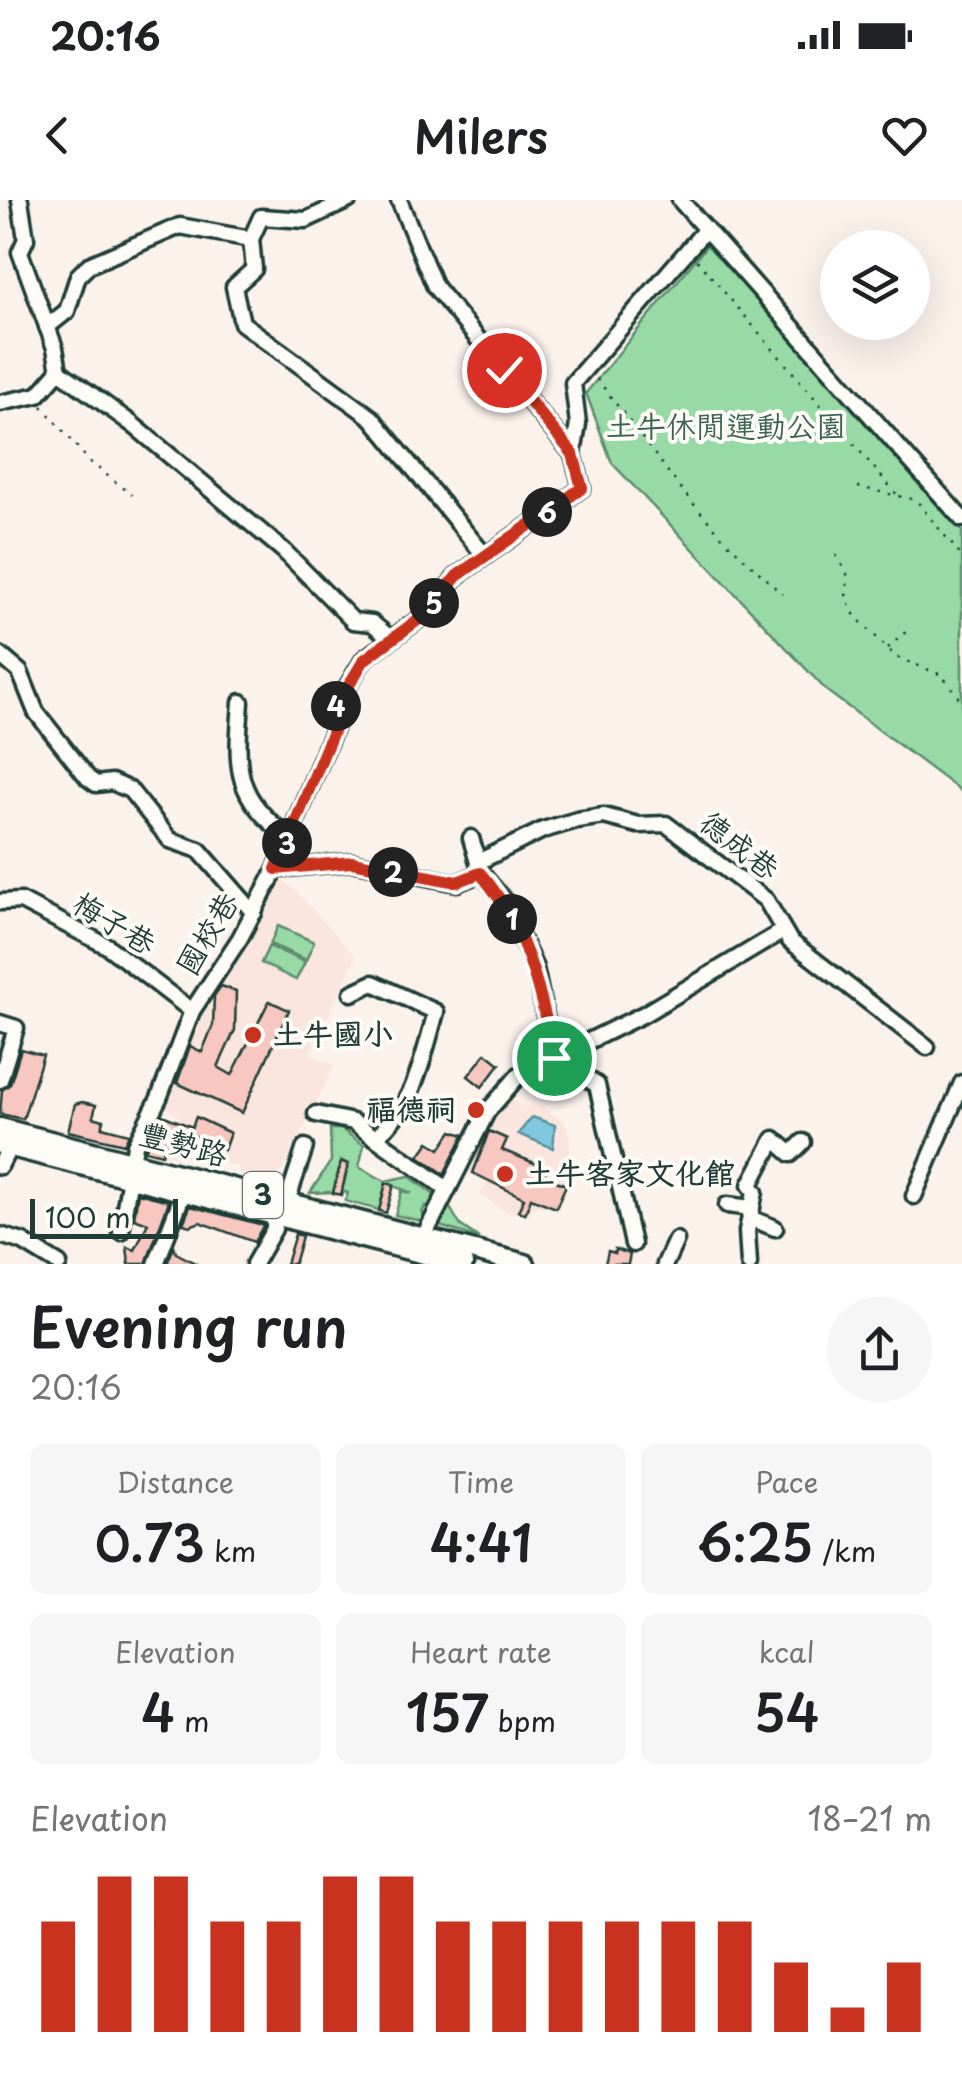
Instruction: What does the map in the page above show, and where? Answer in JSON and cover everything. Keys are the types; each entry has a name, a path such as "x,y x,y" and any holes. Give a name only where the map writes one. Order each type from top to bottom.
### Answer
{"main road":[{"name":"豐勢路","path":"0,1128 275,1207 419,1244 525,1264"},
{"name":"豐勢路","path":"5,1145 129,1168 184,1191 275,1207 395,1255 419,1244 463,1264"}],"street":[{"path":"20,200 26,239 20,252 58,371 132,424 284,551 353,621 372,623 389,637"},
{"path":"349,200 306,220 261,216 251,238 254,269 234,287 242,323 372,418 485,556"},
{"path":"399,200 436,287 573,454"},
{"path":"680,200 962,519"},
{"path":"47,327 67,312 78,276 117,252 180,226 251,238"},
{"name":"國校巷","path":"121,1232 129,1168 192,1011 254,913 276,869 334,729 336,707 348,680 389,637 407,630 457,576 577,494 583,481 573,454 578,424 573,383 706,229"},
{"path":"0,403 38,395 58,371"},
{"path":"0,655 20,672 36,712 88,778 96,784 112,782 130,790 170,840 200,850 254,913"},
{"path":"240,702 236,760 248,793 258,814 290,838"},
{"name":"德成巷","path":"276,869 352,862 457,882 543,830 578,820 604,816 638,825 666,824 766,900 782,930 927,1047"},
{"path":"471,838 479,868 503,899 535,968 554,1058 598,1085 633,1244"},
{"name":"梅子巷","path":"0,902 21,901 107,946 192,1011"},
{"path":"419,1244 487,1112 520,1075 644,1014 782,930"},
{"path":"352,993 373,982 436,1012 412,1096 397,1119 376,1137"},
{"path":"0,1023 16,1028 1,1074"},
{"path":"914,1196 962,1083"},
{"path":"316,1114 353,1122 446,1189"},
{"path":"749,1264 755,1192 750,1185 774,1138 791,1154 803,1142"},
{"path":"0,1166 5,1145"},
{"path":"254,1264 274,1229 275,1207 305,1147"},
{"path":"156,1264 184,1191"},
{"path":"727,1205 751,1213 775,1228"},
{"path":"0,1235 24,1242 59,1264"},
{"path":"665,1264 676,1240"}],"path":[{"path":"696,258 898,496"},
{"path":"596,379 695,506 782,594"},
{"path":"38,395 46,414 89,460 132,496"},
{"path":"858,487 916,500 962,556"},
{"path":"836,556 848,576 846,598 850,609 887,649 906,663 942,674 962,702"},
{"path":"887,649 910,628"}],"shaded area":[{"name":"土牛國小","path":"276,876 293,888 356,957 310,1053 335,1065 282,1172 267,1182 240,1175 237,1166 163,1154 179,1118 161,1103 196,1013"},
{"path":"505,1096 525,1106 541,1106 565,1122 570,1137 570,1178 559,1209 534,1206 530,1214 508,1213 480,1195 488,1182 462,1169"}],"green space":[{"name":"土牛休閒運動公園","path":"708,244 962,531 962,792 827,691 612,463 586,393"},
{"path":"278,926 314,942 306,960 270,944"},
{"path":"269,946 305,962 296,980 261,963"},
{"path":"330,1129 341,1129 364,1145 359,1167 385,1181 409,1176 436,1196 431,1207 425,1206 422,1213 426,1215 421,1221 395,1215 402,1191 412,1193 386,1183 379,1210 345,1201 348,1193 342,1191 349,1164 341,1161 333,1192 310,1193 331,1161"},
{"path":"448,1204 460,1225 479,1238 436,1225"}],"water":[{"path":"532,1117 555,1125 553,1148 518,1134"}],"building":[{"path":"221,986 236,991 235,1030 218,1067 232,1075 269,1001 289,1010 242,1113 177,1083 190,1046 202,1052 213,1025 214,996"},
{"path":"21,1049 43,1055 23,1119 0,1114 2,1090 10,1084"},
{"path":"486,1053 500,1064 482,1087 468,1076"},
{"path":"75,1104 96,1105 93,1117 104,1120 102,1127 129,1134 124,1144 68,1131"},
{"path":"162,1115 192,1127 196,1117 230,1133 224,1150 183,1130 175,1148 165,1145 162,1154 145,1150"},
{"path":"452,1131 464,1135 444,1174 419,1156 429,1142 440,1149"},
{"path":"489,1131 507,1139 502,1150 547,1168 544,1176 566,1185 556,1208 531,1198 525,1214 518,1211 524,1198 473,1173"},
{"path":"341,1162 348,1164 341,1195 333,1193"},
{"path":"386,1183 394,1185 386,1213 379,1211"},
{"path":"138,1193 169,1201 146,1264 129,1264 127,1247 135,1250 148,1223 134,1218"},
{"path":"190,1206 263,1226 254,1242 200,1222 183,1224"},
{"path":"295,1234 302,1236 294,1264 286,1264"},
{"path":"174,1246 176,1253 197,1264 167,1264"},
{"path":"615,1249 630,1254 628,1264 605,1264 608,1251 615,1253"}],"place":[{"name":"土牛國小","path":"253,1035"},
{"name":"福德祠","path":"476,1110"},
{"name":"土牛客家文化館","path":"505,1174"}],"route":[{"path":"504,370 573,454 582,488 457,576 426,614 407,630 389,637 364,660 348,680 336,707 334,729 276,869 352,862 387,872 457,882 480,873 503,899 535,968 554,1058"}]}
